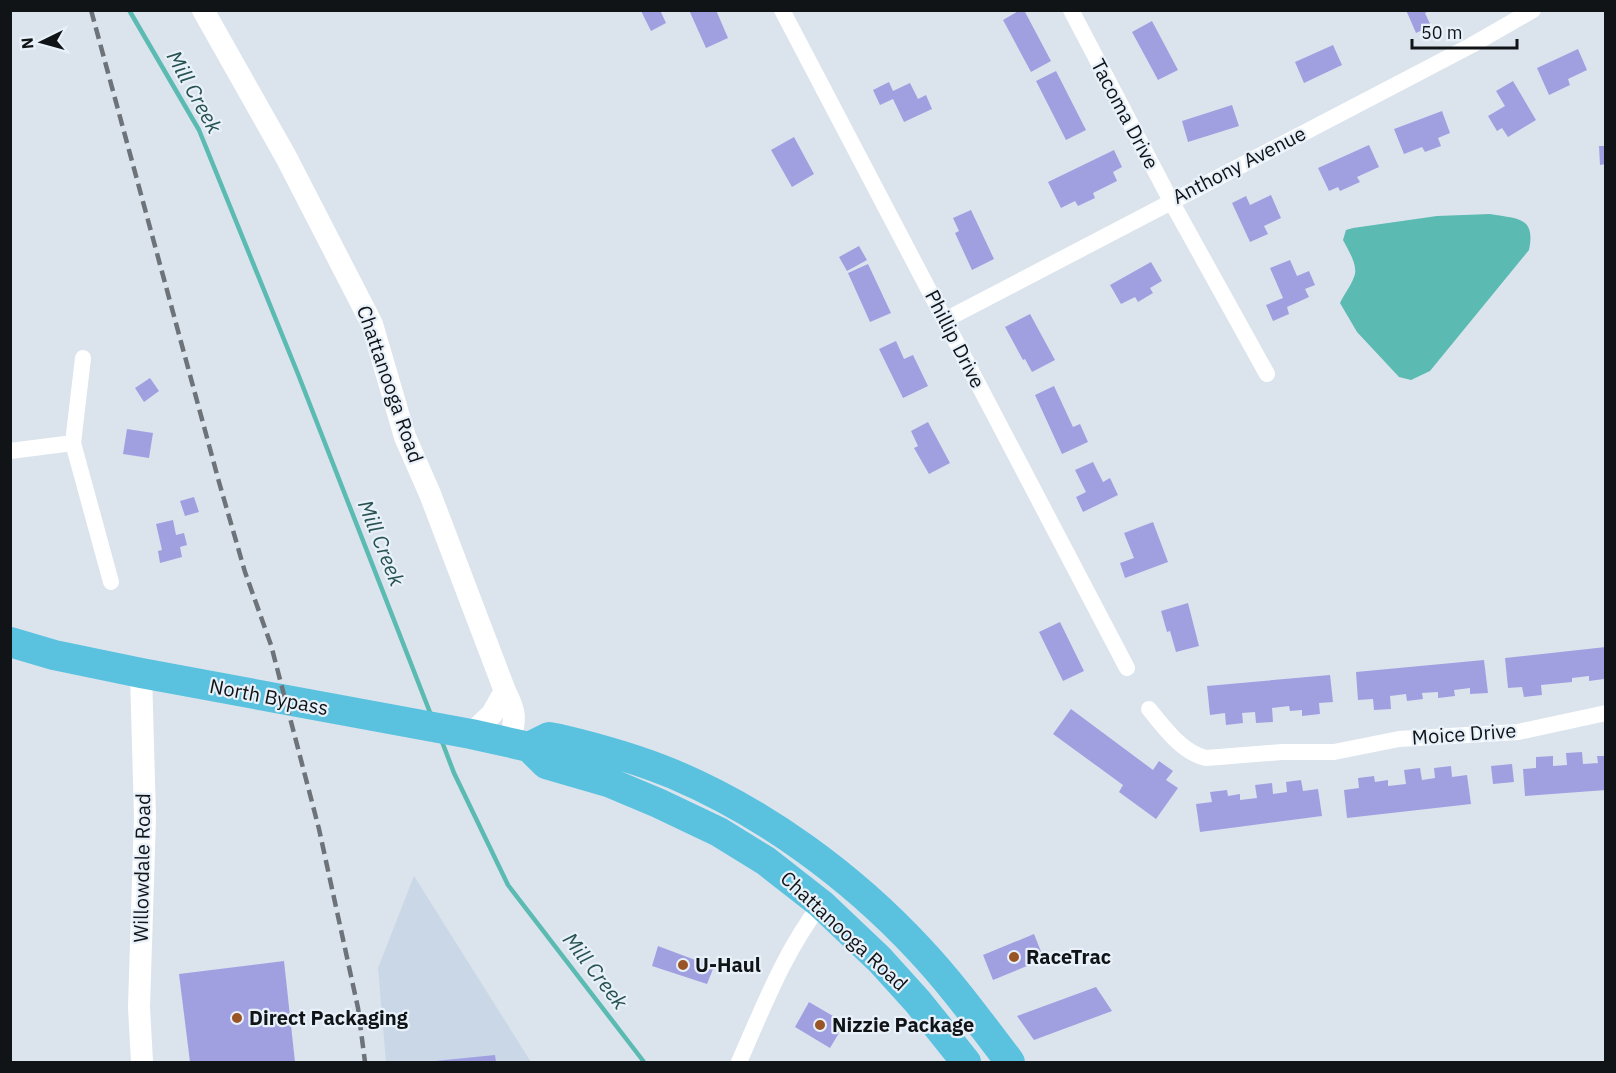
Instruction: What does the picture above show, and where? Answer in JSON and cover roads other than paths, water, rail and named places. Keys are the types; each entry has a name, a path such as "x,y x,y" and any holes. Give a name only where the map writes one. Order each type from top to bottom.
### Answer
{"highway":[{"name":"North Bypass","path":"10,642 54,655 141,673 471,734 519,745"},
{"name":"Chattanooga Road","path":"519,745 549,737 584,744 631,759 695,784 784,835 845,880 907,937 936,968 1010,1062"},
{"name":"Chattanooga Road","path":"519,745 546,764 632,791 719,832 766,861 821,904 900,981 966,1062"}],"street":[{"name":"Chattanooga Road","path":"203,10 286,157 372,324 405,437 430,494 512,705 519,745"},
{"name":"Phillip Drive","path":"782,10 1127,668"},
{"name":"Tacoma Drive","path":"1071,10 1267,374"},
{"name":"Anthony Avenue","path":"945,320 1472,45 1533,10"},
{"path":"83,358 73,443 111,582"},
{"path":"10,451 73,443"},
{"name":"Willowdale Road","path":"141,673 145,817 139,1007 142,1062"},
{"path":"471,734 492,714 505,691"},
{"name":"Moice Drive","path":"1149,709 1163,726 1195,756 1217,758 1282,752 1334,752 1419,737 1518,732 1605,713"},
{"path":"739,1062 787,955 821,904"}],"waterway":[{"name":"Mill Creek","path":"129,10 199,130 298,374 431,715"},
{"name":"Mill Creek","path":"441,739 454,773 508,885 644,1062"}],"railway":[{"path":"91,10 219,482 245,572 271,645 319,829 358,1008 365,1062"}],"place":[{"name":"RaceTrac","path":"1014,957"},
{"name":"U-Haul","path":"683,965"},
{"name":"Direct Packaging","path":"237,1018"},
{"name":"Nizzie Package","path":"820,1025"}]}
